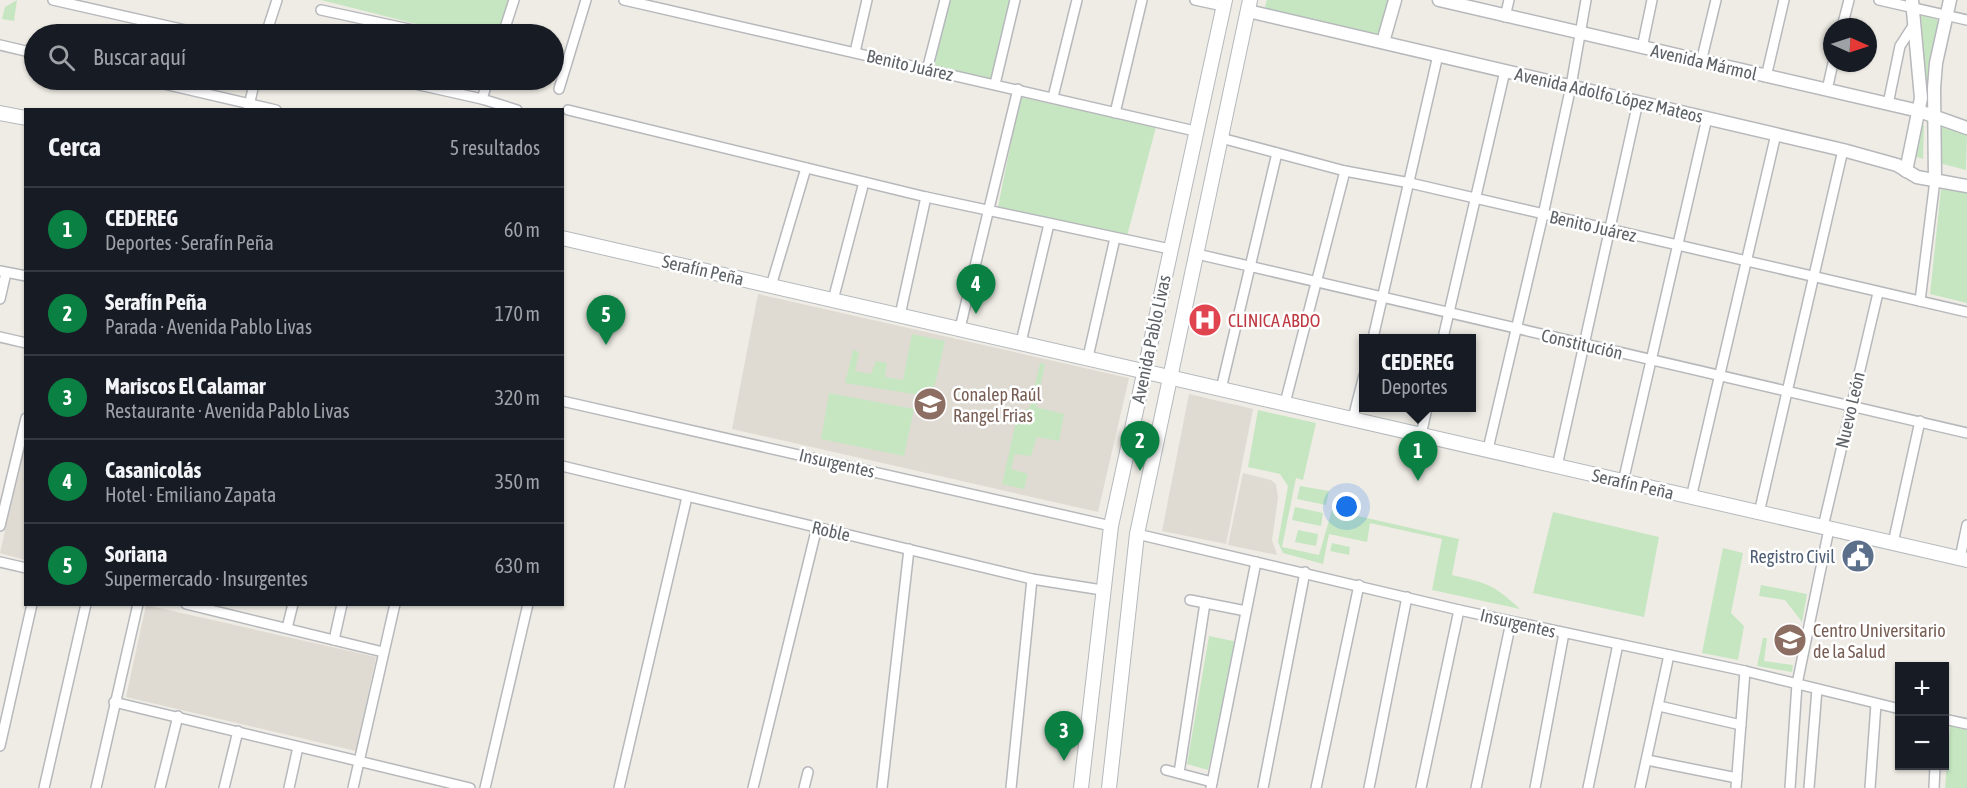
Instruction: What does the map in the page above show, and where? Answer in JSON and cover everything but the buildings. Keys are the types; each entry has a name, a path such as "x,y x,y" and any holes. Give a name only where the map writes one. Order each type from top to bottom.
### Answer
{"main road":[{"name":"Avenida Pablo Livas","path":"1081,788 1111,526 1224,3"},
{"name":"Avenida Pablo Livas","path":"1109,788 1137,534 1249,6"},
{"path":"0,113 24,118"},
{"name":"Serafín Peña","path":"564,238 1963,559"}],"street":[{"path":"53,0 159,24"},
{"path":"269,24 277,0"},
{"path":"506,24 514,0"},
{"path":"564,73 586,0"},
{"name":"Benito Juárez","path":"624,0 641,2 1195,131"},
{"path":"855,52 867,0"},
{"path":"927,70 945,0"},
{"path":"995,84 1015,0"},
{"path":"1053,97 1077,0"},
{"path":"1115,113 1142,0"},
{"path":"1195,0 1224,3"},
{"path":"1383,42 1395,0"},
{"name":"Avenida Mármol","path":"1440,0 1505,17 1580,32 1701,62 1920,111 1965,126"},
{"path":"1505,17 1509,0"},
{"path":"1488,449 1543,215 1571,86 1586,0"},
{"path":"1642,48 1652,0"},
{"path":"1701,62 1716,0"},
{"path":"1766,77 1784,0"},
{"path":"1844,18 1849,0"},
{"path":"1879,0 1912,4 1967,20"},
{"path":"1920,301 1935,180 1933,115 1936,63 1950,0"},
{"path":"1906,171 1920,111 1921,91 1912,4"},
{"name":"Avenida Adolfo López Mateos","path":"1249,6 1383,42 1843,150 1890,162 1917,177 1967,186"},
{"path":"321,9 388,24"},
{"path":"1888,104 1900,46 1913,26"},
{"path":"0,45 24,51"},
{"path":"1374,334 1438,55"},
{"path":"1444,334 1505,71"},
{"path":"1827,90 1831,72"},
{"path":"960,328 1018,89"},
{"path":"186,90 248,106 252,90"},
{"path":"442,90 511,108"},
{"path":"482,99 485,90"},
{"path":"1557,466 1638,102"},
{"path":"568,110 926,197 1170,249"},
{"path":"1623,482 1707,118"},
{"path":"1691,498 1748,263 1776,134"},
{"name":"Benito Juárez","path":"1221,138 1345,171 1410,183 1967,312"},
{"path":"1760,513 1843,150"},
{"path":"1221,389 1277,153"},
{"path":"771,286 806,168"},
{"path":"1285,403 1318,283 1345,171"},
{"path":"833,300 864,182"},
{"path":"900,315 926,197"},
{"path":"1021,342 1049,224"},
{"path":"1088,357 1115,238"},
{"name":"Constitución","path":"1197,254 1967,433"},
{"path":"0,298 3,272 24,276"},
{"name":"Nuevo León","path":"1790,788 1797,684 1851,405 1878,293"},
{"path":"0,337 24,343"},
{"path":"1353,418 1359,395"},
{"name":"Insurgentes","path":"564,401 1111,526"},
{"path":"1421,435 1426,412"},
{"path":"1893,543 1920,422"},
{"path":"0,526 24,426"},
{"name":"Roble","path":"564,466 1032,579 1102,590"},
{"path":"619,788 687,497"},
{"path":"1963,559 1967,525"},
{"path":"753,788 817,527"},
{"name":"Insurgentes","path":"1137,534 1511,622 1745,671 1895,708"},
{"path":"882,788 909,549"},
{"path":"0,562 24,568"},
{"path":"1166,770 1211,785 1256,562"},
{"path":"1263,788 1305,572"},
{"path":"1011,788 1032,579"},
{"path":"1316,788 1359,585"},
{"path":"1369,788 1407,597"},
{"path":"1190,600 1246,611"},
{"path":"1179,773 1205,603"},
{"path":"0,746 32,606"},
{"path":"44,788 86,606"},
{"path":"96,788 138,606"},
{"path":"194,606 383,652"},
{"path":"235,616 238,606"},
{"path":"287,628 292,606"},
{"path":"334,640 342,606"},
{"path":"353,788 394,606"},
{"path":"485,788 528,606"},
{"path":"1421,788 1459,610"},
{"path":"1476,788 1511,622"},
{"path":"1535,788 1564,633"},
{"path":"1588,788 1618,644"},
{"path":"1640,788 1669,656"},
{"path":"1647,760 1737,783 1745,671"},
{"path":"1809,788 1817,690"},
{"path":"114,702 470,788"},
{"path":"1870,788 1876,704"},
{"path":"1659,706 1741,725"},
{"path":"160,788 178,717"},
{"path":"1949,720 1967,724"},
{"path":"224,788 238,731"},
{"path":"288,788 298,747"},
{"path":"1934,788 1935,770"},
{"path":"804,788 808,772"}],"shaded area":[{"name":"Conalep Raúl Rangel Frias","path":"758,294 1129,378 1098,512 732,429"},
{"path":"1189,394 1253,409 1226,544 1162,531"},
{"path":"24,447 24,559 0,553"},
{"path":"1243,473 1271,480 1276,484 1278,498 1272,540 1277,555 1228,545"},
{"path":"146,606 376,657 356,751 126,697"}],"green space":[{"path":"17,0 14,21 2,19 5,7"},
{"path":"321,0 508,0 501,24 416,24"},
{"path":"949,0 1010,0 992,80 934,68"},
{"path":"1267,0 1392,0 1380,37 1268,11 1265,6"},
{"path":"1921,15 1943,21 1931,99 1926,98"},
{"path":"1020,97 1156,127 1127,236 998,207"},
{"path":"1921,123 1924,126 1923,159 1914,156"},
{"path":"1942,125 1967,133 1966,170 1939,163"},
{"path":"1941,189 1967,193 1967,303 1930,294"},
{"path":"912,334 945,341 932,397 845,383 853,350 859,352 855,371 871,374 876,361 887,363 885,377 903,380"},
{"path":"1040,363 1045,364 1036,407 1064,414 1059,441 1037,437 1031,456 1015,454 1011,469 1028,474 1024,489 1002,484 1017,417 1030,407"},
{"path":"829,393 914,409 904,456 821,439"},
{"path":"1258,410 1316,423 1303,480 1296,478 1282,547 1319,555 1332,510 1459,539 1452,575 1489,586 1503,594 1520,609 1432,590 1442,539 1370,523 1367,542 1329,534 1323,564 1283,553 1278,542 1288,486 1280,474 1248,467"},
{"path":"1300,486 1329,491 1326,505 1297,499"},
{"path":"1295,507 1323,513 1321,526 1292,520"},
{"path":"1553,512 1659,537 1644,617 1533,593"},
{"path":"1298,530 1318,534 1316,546 1295,542"},
{"path":"1332,543 1350,547 1349,555 1330,551"},
{"path":"1723,548 1743,553 1731,613 1744,626 1738,660 1702,653"},
{"path":"1761,585 1807,594 1802,622 1785,600 1759,596"},
{"path":"1209,636 1238,642 1208,770 1187,764"},
{"path":"1763,638 1767,638 1764,661 1793,665 1792,672 1757,666"},
{"path":"1950,726 1967,730 1967,788 1945,788 1946,770 1949,770"}],"place":[{"name":"Casanicolás","path":"976,314"},
{"name":"CLINICA ABDO","path":"1205,320"},
{"name":"Soriana","path":"606,345"},
{"name":"Conalep Raúl Rangel Frias","path":"930,404"},
{"name":"Serafín Peña","path":"1140,471"},
{"name":"CEDEREG","path":"1418,481"},
{"name":"Registro Civil","path":"1858,556"},
{"name":"Centro Universitario de la Salud","path":"1790,640"},
{"name":"Mariscos El Calamar","path":"1064,761"}]}
